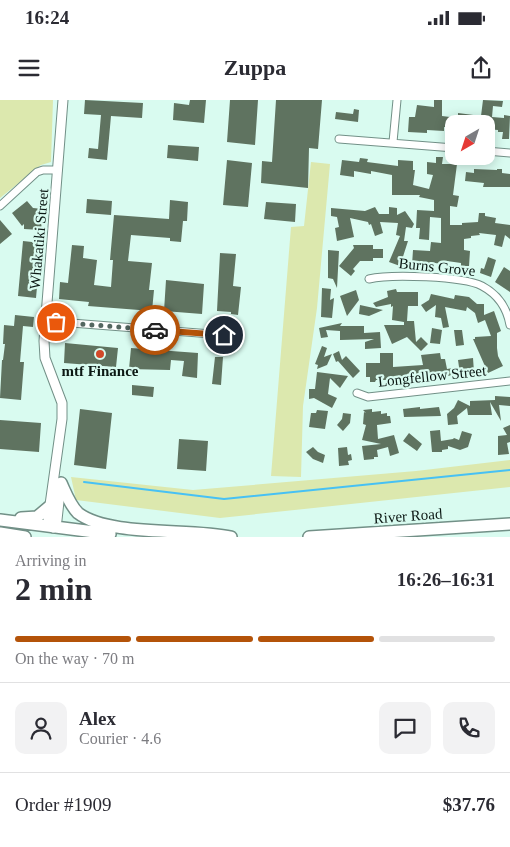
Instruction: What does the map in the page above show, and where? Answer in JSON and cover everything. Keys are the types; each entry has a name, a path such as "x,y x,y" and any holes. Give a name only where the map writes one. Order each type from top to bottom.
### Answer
{"highway":[{"path":"61,483 70,503 77,512 90,522 99,525 144,531 231,537"},
{"path":"0,515 29,518 42,514 49,507"},
{"path":"0,520 53,528 153,537"},
{"name":"River Road","path":"309,537 510,524"},
{"path":"0,526 38,532 47,532 53,528"},
{"path":"53,528 61,534 78,537"},
{"name":"River Road","path":"441,537 510,529"},
{"path":"0,533 25,537"}],"street":[{"name":"Whakatiki Street","path":"53,528 57,520 61,483 62,403 45,354 63,100"},
{"path":"393,142 397,100"},
{"path":"339,139 445,147"},
{"path":"495,152 510,153"},
{"path":"0,206 37,172 58,170"},
{"name":"Burns Grove","path":"369,279 382,276 409,276 468,281 480,285 491,292 505,308 510,326"},
{"path":"46,321 224,335"},
{"name":"Longfellow Street","path":"357,393 368,397 510,382"},
{"name":"Whakatiki Street","path":"53,528 48,519 49,507 61,438"}],"green space":[{"path":"0,100 53,100 51,162 41,165 0,198"},
{"path":"311,162 330,164 317,308 303,406 301,477 271,476 291,227 304,226"},
{"path":"510,460 510,487 220,518 76,500 71,477 193,490 416,471"}],"building":[{"path":"85,100 143,103 142,118 111,116 107,160 88,158 89,148 98,149 101,115 84,114"},
{"path":"190,100 206,100 204,123 173,120 174,103 189,105"},
{"path":"230,100 258,100 255,145 227,142"},
{"path":"276,100 322,100 318,149 309,148 308,188 261,183 262,161 272,162"},
{"path":"434,100 442,100 442,116 445,116 444,131 427,130 427,133 408,132 409,117 415,117 417,105 434,107"},
{"path":"483,100 503,101 502,107 493,106 492,115 481,115"},
{"path":"354,109 359,110 358,122 335,119 336,112 353,114"},
{"path":"510,116 509,139 502,139 503,132 498,132 498,130 495,130 495,117"},
{"path":"168,145 199,147 198,161 167,158"},
{"path":"436,157 443,157 442,164 457,165 453,195 459,196 457,207 450,206 450,225 478,222 479,213 485,213 485,216 496,218 495,223 510,225 510,239 505,235 502,247 494,245 496,235 479,233 480,235 464,239 464,250 470,251 469,266 461,266 461,263 447,261 446,265 430,262 429,266 412,265 413,250 430,251 431,242 441,243 441,218 430,217 429,240 419,239 420,228 416,228 417,210 434,211 434,200 419,197 420,195 392,195 392,175 371,171 371,174 354,171 354,177 340,175 342,160 359,162 360,158 368,159 367,162 398,166 398,160 413,161 413,170 415,170 413,185 429,189 433,175 427,174 427,162 436,163"},
{"path":"227,160 252,163 248,207 223,205"},
{"path":"474,169 502,169 502,173 510,174 510,187 483,187 484,183 465,181 466,172 474,173"},
{"path":"87,199 112,201 111,215 86,213"},
{"path":"170,200 188,202 187,221 183,221 181,242 170,241 170,238 131,235 128,261 152,263 149,290 154,290 152,311 88,306 89,302 59,299 60,282 68,283 72,245 84,246 83,258 97,260 94,285 111,287 113,260 110,260 114,215 169,219"},
{"path":"27,201 33,208 43,209 41,230 24,229 24,224 22,226 12,213"},
{"path":"266,202 296,204 295,222 264,219"},
{"path":"375,207 379,214 389,214 389,207 397,208 397,215 405,211 414,224 412,228 406,227 404,241 408,241 400,266 389,262 400,236 396,235 398,223 380,222 383,233 375,236 371,224 369,225 368,222 350,218 354,237 337,241 335,228 339,227 337,217 331,216 331,208 365,211"},
{"path":"0,220 12,234 0,244"},
{"path":"23,241 41,243 36,298 18,296"},
{"path":"353,245 373,245 373,249 383,249 383,258 373,258 373,261 360,261 353,269 355,271 351,276 339,266 354,248"},
{"path":"328,250 339,251 337,288 333,279 328,278"},
{"path":"220,253 236,254 233,286 241,287 238,315 231,314 231,312 217,311"},
{"path":"488,257 496,260 491,277 480,273 481,268 484,269"},
{"path":"504,267 510,271 510,292 495,282"},
{"path":"166,280 204,284 202,314 164,311"},
{"path":"322,288 331,289 330,300 334,298 332,318 321,317"},
{"path":"396,289 397,292 418,292 418,306 408,306 407,321 414,321 416,342 421,337 428,344 421,351 407,337 392,344 384,325 404,325 404,322 392,320 393,306 391,307 391,304 376,307 373,303 388,297 387,291"},
{"path":"356,290 359,300 347,316 340,296"},
{"path":"431,294 454,299 455,295 469,297 477,304 484,304 484,315 494,311 501,331 497,333 497,348 498,356 503,366 488,373 473,339 475,337 491,336 485,320 478,323 475,313 467,307 466,311 445,307 449,327 443,328 441,318 435,317 436,305 426,312 421,305 429,300"},
{"path":"360,305 383,310 369,316 359,314"},
{"path":"15,315 34,317 33,327 23,326 20,362 24,362 21,400 0,398 2,360 5,344 3,344 4,325 14,326"},
{"path":"342,323 340,326 364,326 364,333 380,332 381,348 365,349 365,342 374,339 340,340 340,331 326,330 328,337 321,338 319,328"},
{"path":"432,328 442,330 440,344 430,343"},
{"path":"454,330 462,330 464,345 456,346"},
{"path":"65,343 118,348 116,367 64,363"},
{"path":"322,346 327,348 324,357 332,354 327,365 317,369 318,365 315,364"},
{"path":"131,348 198,353 197,378 182,376 184,361 171,360 170,370 129,369"},
{"path":"339,351 342,360 346,356 360,371 353,378 338,361 336,362 333,354"},
{"path":"380,353 393,353 393,367 423,365 421,355 440,353 441,359 445,359 447,369 459,367 458,360 473,358 474,372 436,378 436,374 409,380 376,380 375,382 370,382 370,377 366,377 366,363 380,363"},
{"path":"215,357 223,357 221,385 212,384"},
{"path":"317,372 348,376 340,388 330,378 328,394 337,398 332,408 314,398 309,399 309,389 315,389"},
{"path":"132,385 154,387 153,397 132,395"},
{"path":"495,396 510,397 510,406 499,405 501,421 490,402 492,415 468,415 467,408 457,416 458,424 448,425 447,414 454,408 458,400 470,406 470,401 495,400"},
{"path":"420,407 420,409 439,407 441,416 404,417 403,409"},
{"path":"80,409 112,413 106,469 74,465"},
{"path":"372,409 372,412 381,411 381,414 387,413 387,416 390,416 391,423 377,425 378,439 394,435 399,453 390,456 388,447 377,450 378,457 364,460 362,446 381,444 362,440 366,425 363,424 364,412 366,413 363,410"},
{"path":"317,410 328,411 325,429 309,427 311,413 316,413"},
{"path":"343,413 351,414 350,423 343,431 337,425 342,419"},
{"path":"0,420 41,423 39,452 0,449"},
{"path":"510,425 510,442 507,443 509,454 498,455 498,436 507,435 503,428"},
{"path":"440,430 441,441 454,438 459,440 462,431 472,434 468,447 460,450 448,446 448,449 442,450 442,452 432,452 430,431"},
{"path":"409,433 422,444 417,451 403,441"},
{"path":"179,439 208,441 206,471 177,469"},
{"path":"313,447 325,455 323,463 313,459 306,452"},
{"path":"347,447 348,455 351,454 352,460 348,461 349,465 339,466 338,448"}],"waterway":[{"path":"84,482 224,499 510,470"}],"way so far":[{"path":"56,322 155,330"}],"place":[{"name":"mtf Finance","path":"100,354"}],"route":[{"path":"155,330 224,335"}]}
